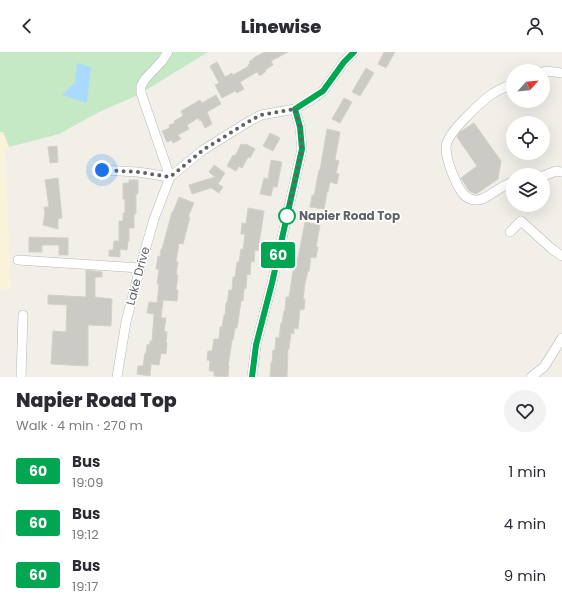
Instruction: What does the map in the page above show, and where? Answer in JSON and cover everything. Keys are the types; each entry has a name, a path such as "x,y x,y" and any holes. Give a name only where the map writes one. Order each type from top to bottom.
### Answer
{"street":[{"path":"102,170 138,172 170,177 141,86 145,79 162,61 168,52"},
{"path":"252,377 256,345 272,283 302,149 300,127 295,109 323,91 344,62 354,52"},
{"path":"550,72 562,73"},
{"path":"506,88 490,96 467,116 448,139 446,146 447,158 451,171 460,190 465,196 474,200 484,199 506,185"},
{"name":"Lake Drive","path":"117,377 126,322 140,268 154,219 170,177 203,150 248,122 261,115 295,109"},
{"path":"550,174 562,172"},
{"path":"510,232 521,221 562,256"},
{"path":"18,260 140,268"},
{"path":"21,377 23,315"},
{"path":"532,377 544,367 562,338"}],"green space":[{"path":"0,52 208,52 138,95 99,112 59,134 9,147 3,132 0,132"}],"sand":[{"path":"0,132 3,132 9,147 5,149 11,290 0,289"}],"water":[{"path":"77,63 91,68 87,103 62,95 75,82"}],"building":[{"path":"265,52 288,52 271,61 273,65 265,70 266,71 260,76 257,72 240,82 244,89 237,93 235,91 222,98 215,85 219,83 210,66 217,62 225,77 232,73 233,75 249,66 249,62"},
{"path":"384,52 395,52 386,68 378,64"},
{"path":"366,68 374,73 360,96 352,92"},
{"path":"216,95 221,104 207,112 212,124 205,128 201,120 200,121 198,118 187,125 189,129 178,135 181,139 173,143 172,140 167,142 162,131 170,128 169,125 175,123 174,121 183,116 181,111 200,100 202,103"},
{"path":"344,98 352,102 340,123 332,119"},
{"path":"474,123 501,161 498,179 476,194 469,191 461,178 477,166 457,137 460,132"},
{"path":"327,129 340,132 335,160 339,161 336,173 339,174 337,184 330,182 324,209 310,207 312,195 314,196 320,170"},
{"path":"270,133 280,138 273,151 263,146"},
{"path":"241,144 246,144 255,149 250,158 248,157 242,168 239,166 236,171 227,166 233,155 235,156"},
{"path":"57,146 58,162 50,163 48,147"},
{"path":"271,160 282,162 277,187 273,187 271,196 260,194 264,178 268,179"},
{"path":"214,165 225,173 218,184 223,187 219,193 211,188 192,194 189,185 215,177 209,172"},
{"path":"58,178 62,218 58,219 58,229 43,225 45,213 44,207 49,207 45,180"},
{"path":"129,180 138,180 134,228 129,228 127,250 120,249 120,257 109,256 109,250 113,250 114,241 119,241 119,221 123,221 123,213 125,213 123,183 129,183"},
{"path":"179,197 194,203 188,217 190,217 183,244 179,243 176,262 178,262 176,275 178,275 176,290 178,290 177,301 163,300 161,318 166,318 164,331 167,332 166,354 161,353 159,365 151,364 150,376 137,374 138,366 143,366 147,345 150,344 150,341 152,341 154,314 147,313 149,302 157,303 159,269 156,269 158,256 160,257 172,212"},
{"path":"248,208 264,211 258,251 255,250 254,262 251,261 250,275 247,274 246,289 244,288 243,301 241,301 237,328 235,328 232,340 228,377 214,376 214,371 209,371 210,361 207,360 208,351 212,351 214,339 219,339 220,327 222,327 225,315 229,290 232,290 233,277 235,277 237,262 239,262 241,249 243,250 245,234 241,234 242,223 246,224"},
{"path":"305,222 320,225 316,247 318,247 316,258 311,257 305,283 303,299 305,299 304,310 300,309 298,329 294,328 294,334 291,333 289,349 288,348 287,377 270,377 273,350 275,350 276,337 279,338 281,323 285,311 286,297 289,297 293,271 294,272 296,258 298,258"},
{"path":"29,237 68,238 68,255 59,255 59,245 42,245 42,252 29,252"},
{"path":"86,270 102,272 102,277 95,277 95,297 112,299 111,326 88,325 88,366 51,364 53,331 66,332 67,305 48,304 48,295 86,297"}],"bus line":[{"name":"60","path":"252,377 256,345 272,283 302,149 300,127 295,109 323,91 344,62 354,52"}],"place":[{"name":"Napier Road Top","path":"287,216"}],"route":[{"path":"102,170 138,172 170,177 203,150 248,122 261,115 295,109 300,127 302,149 287,216"}]}
